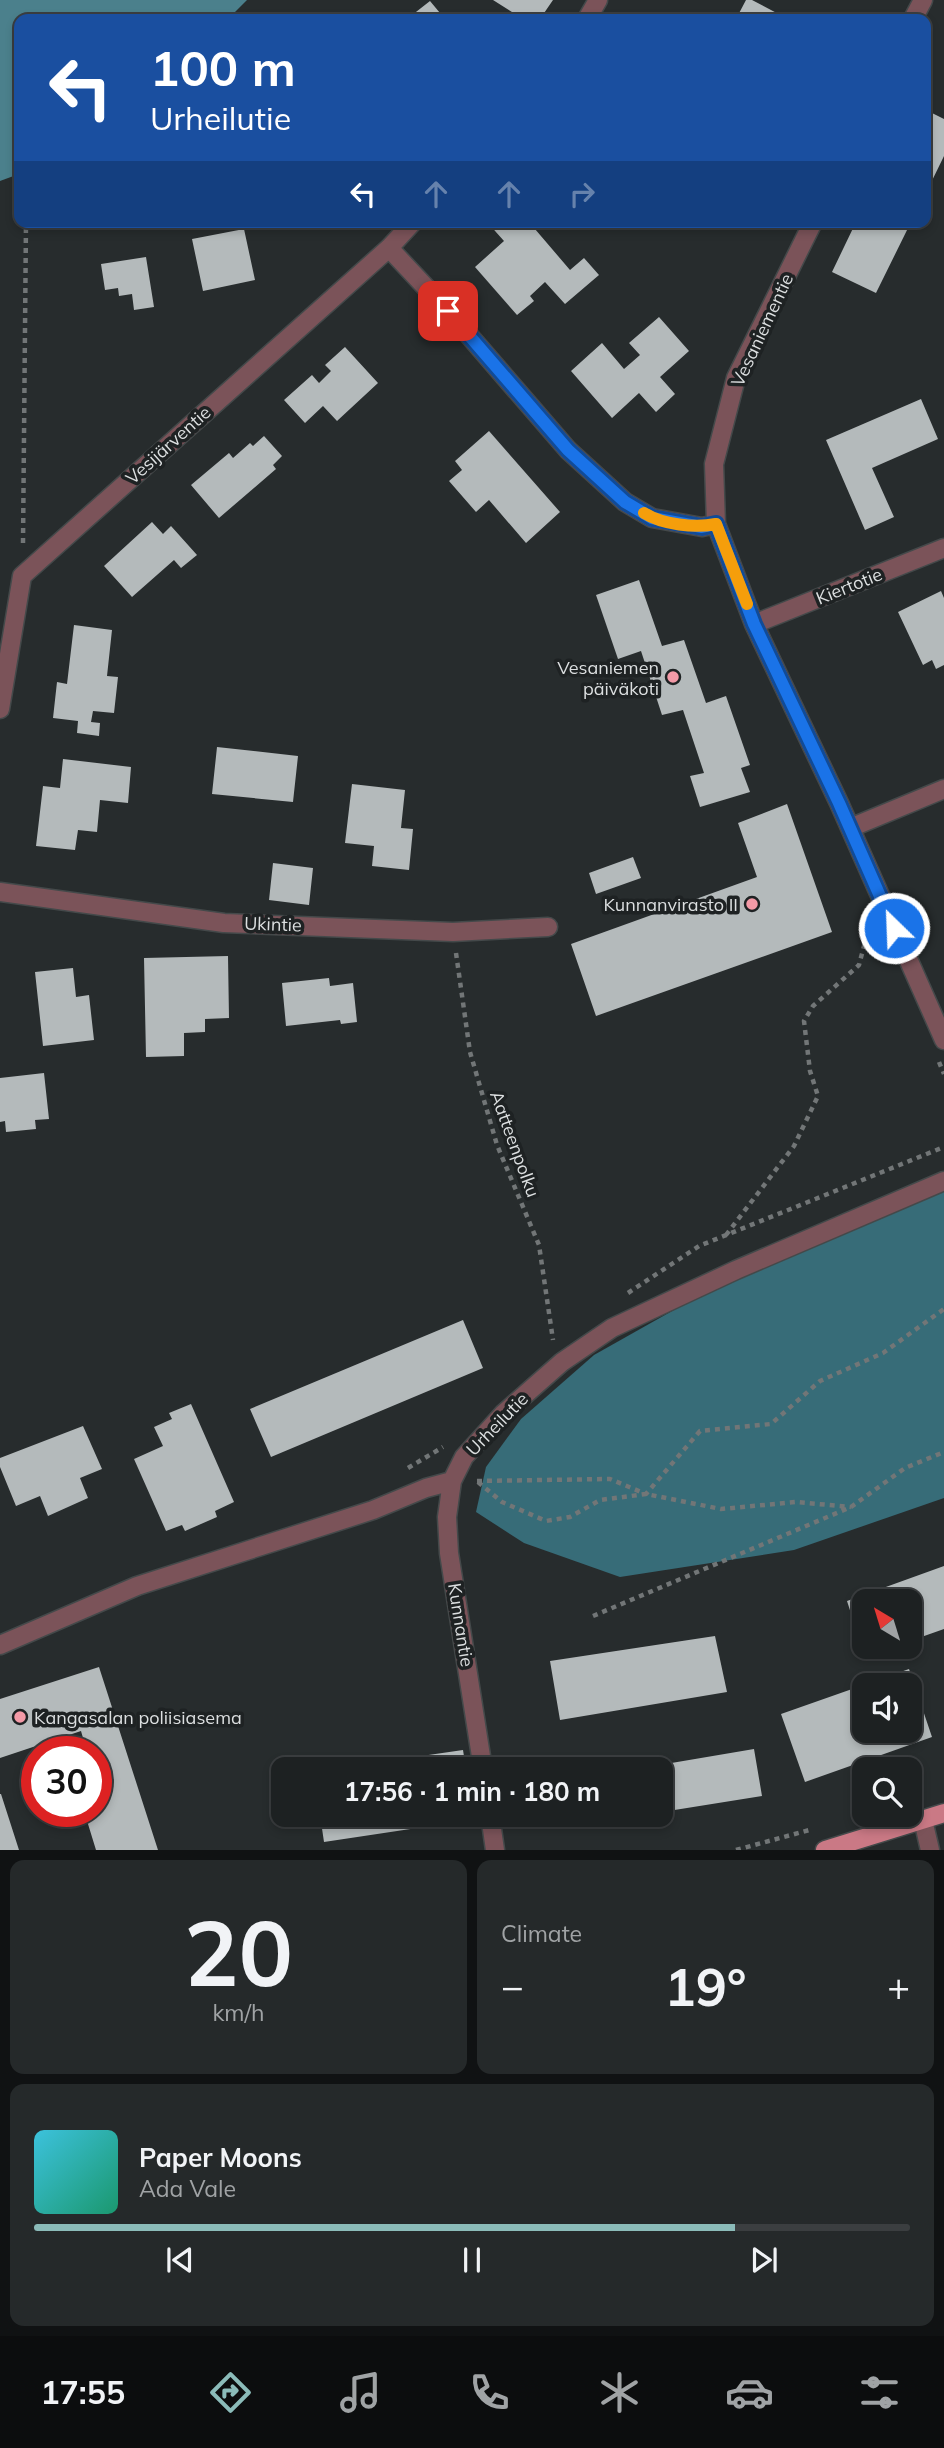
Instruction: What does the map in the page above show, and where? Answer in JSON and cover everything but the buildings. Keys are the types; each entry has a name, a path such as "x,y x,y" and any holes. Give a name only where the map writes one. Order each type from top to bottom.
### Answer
{"main road":[{"path":"825,1850 944,1813"}],"street":[{"name":"Vesijärventie","path":"22,576 389,248 407,228"},
{"name":"Vesaniementie","path":"716,524 714,464 736,378 810,228"},
{"path":"389,248 448,311 568,450 625,502 652,518 702,527 716,524 754,624 850,828 944,1040"},
{"name":"Kiertotie","path":"754,624 944,548"},
{"path":"0,709 22,576"},
{"path":"850,828 944,789"},
{"name":"Ukintie","path":"0,892 224,923 453,932 548,927"},
{"name":"Urheilutie","path":"452,1481 464,1457 503,1414 562,1362 612,1328 736,1270 944,1181"},
{"path":"0,1646 137,1586 373,1510 426,1488 452,1481"},
{"name":"Kunnantie","path":"452,1481 447,1517 449,1553 481,1757"},
{"path":"923,1821 930,1850"},
{"path":"492,1827 495,1850"}],"path":[{"path":"22,576 26,228"},
{"path":"726,1235 794,1146 818,1096 810,1071 804,1021 813,1006 859,965 869,926"},
{"name":"Aatteenpolku","path":"453,932 470,1052 497,1145 539,1245 554,1340 562,1362"},
{"path":"620,1298 699,1246 944,1147"},
{"path":"851,1507 796,1502 721,1509 646,1494 610,1479 477,1481 502,1502 546,1521 570,1517 600,1500 646,1494 700,1431 771,1424 820,1381 883,1353 944,1309"},
{"path":"544,1348 565,1333"},
{"path":"397,1474 452,1442"},
{"path":"593,1616 851,1507 905,1468 944,1452"},
{"path":"736,1850 819,1827"}],"shaded area":[{"path":"0,0 247,0 233,14 14,14 14,176 0,181"},
{"path":"944,1189 944,1498 794,1550 620,1577 524,1543 476,1512 486,1467 521,1419 594,1355 720,1284"}],"slow traffic":[{"path":"644,513 652,518 702,527 716,524 747,604"}],"place":[{"name":"Vesaniemen päiväkoti","path":"673,677"},
{"name":"Kunnanvirasto II","path":"752,904"},
{"name":"Kangasalan poliisiasema","path":"20,1717"}],"route":[{"path":"448,311 568,450 625,502 652,518 702,527 716,524 754,624 839,803 894,928"}]}
